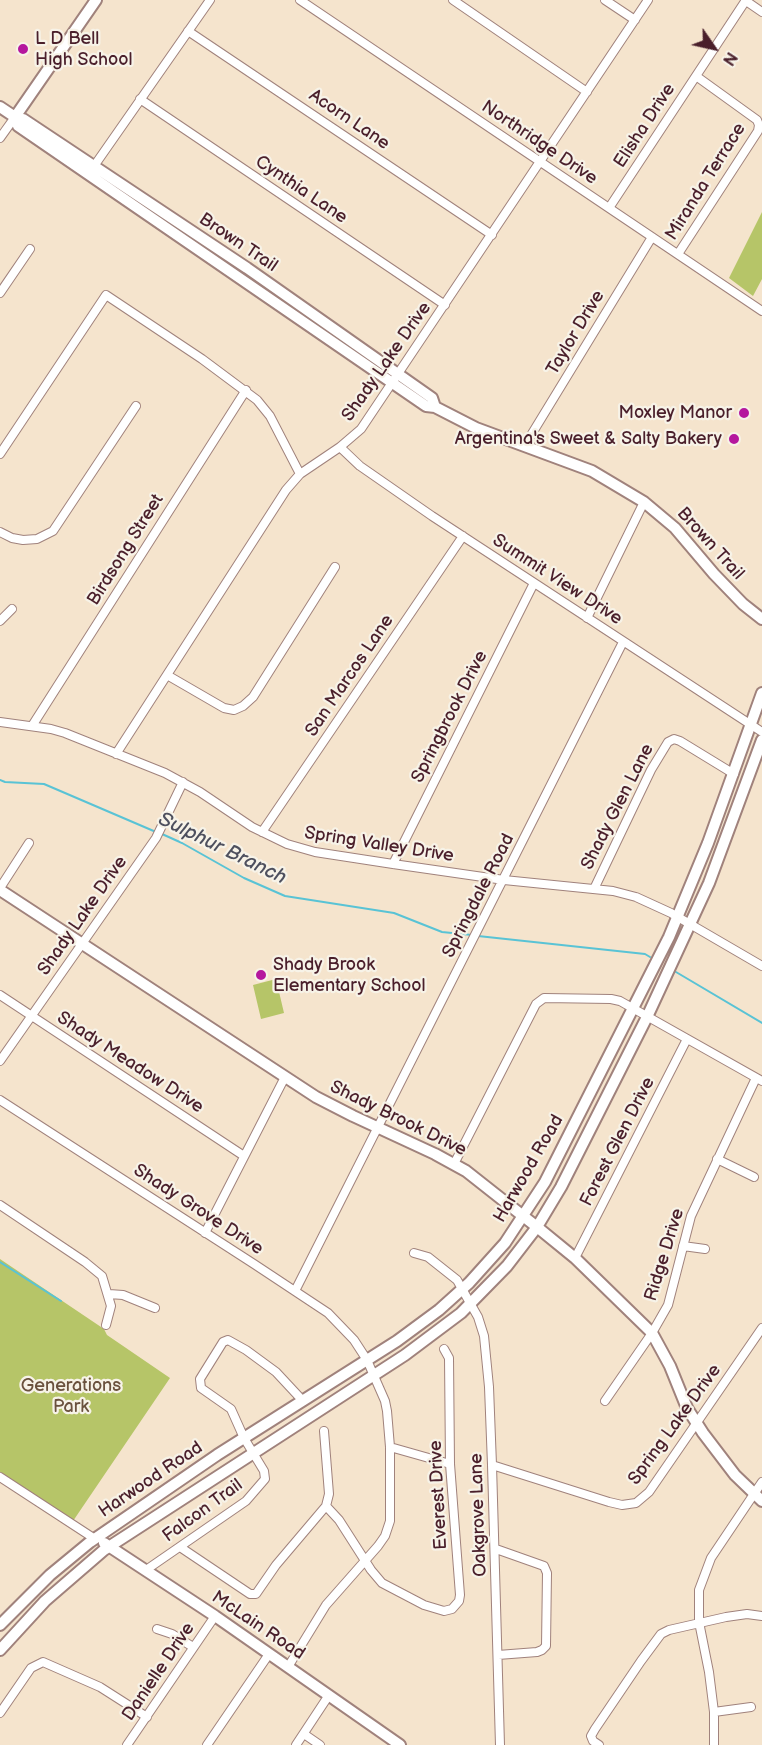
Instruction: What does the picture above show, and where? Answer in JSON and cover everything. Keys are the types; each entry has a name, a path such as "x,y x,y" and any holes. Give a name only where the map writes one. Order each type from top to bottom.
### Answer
{"street":[{"path":"0,138 96,0"},
{"path":"92,170 210,0"},
{"name":"Northridge Drive","path":"300,0 762,311"},
{"path":"453,0 587,92"},
{"path":"605,0 635,20"},
{"name":"Shady Lake Drive","path":"116,754 285,490 300,474 340,447 361,429 648,0"},
{"path":"746,0 762,12"},
{"name":"Elisha Drive","path":"609,208 746,0"},
{"name":"Acorn Lane","path":"188,31 492,235"},
{"name":"Miranda Terrace","path":"678,254 758,131 759,125 757,120 696,76"},
{"name":"Cynthia Lane","path":"140,99 445,305"},
{"name":"Brown Trail","path":"0,107 15,117 18,126 247,268 395,379 426,406 435,407 476,428 592,471 644,502 675,528 714,574 762,619"},
{"name":"Brown Trail","path":"92,170 240,278 395,379"},
{"name":"Taylor Drive","path":"525,445 652,237"},
{"path":"0,293 30,249"},
{"path":"240,278 247,268"},
{"path":"0,454 106,295 194,352 257,400 270,416 300,474"},
{"name":"Birdsong Street","path":"32,726 246,390"},
{"path":"0,532 23,540 37,539 52,531 136,406"},
{"name":"Summit View Drive","path":"340,447 360,466 463,536 762,732"},
{"path":"587,618 644,502"},
{"name":"San Marcos Lane","path":"262,832 463,536"},
{"path":"167,675 224,708 234,710 243,706 253,697 335,567"},
{"name":"Springbrook Drive","path":"393,864 534,583"},
{"path":"0,621 12,609"},
{"name":"Springdale Road","path":"295,1291 623,642"},
{"name":"Harwood Road","path":"0,1625 50,1575 95,1539 423,1321 462,1289 505,1243 524,1216 561,1153 677,917 708,843 762,693"},
{"name":"Spring Valley Drive","path":"0,722 65,733 183,782 262,832 301,848 393,864 504,880 594,889 636,897 690,924 762,966"},
{"name":"Shady Glen Lane","path":"594,889 651,770 668,742 674,739 680,741 734,774"},
{"name":"Harwood Road","path":"0,1650 47,1599 110,1546 434,1334 471,1304 507,1266 537,1227 561,1187 647,1017 709,883 762,740"},
{"name":"Shady Lake Drive","path":"0,1061 156,838 183,782"},
{"path":"0,889 29,843"},
{"name":"Shady Brook Drive","path":"0,889 285,1077 334,1107 454,1164 524,1216 575,1258 652,1333 663,1350 687,1408 696,1423 735,1475 758,1497"},
{"name":"Shady Meadow Drive","path":"0,995 244,1156"},
{"path":"454,1164 540,999 550,997 611,999 633,1008 759,1080"},
{"name":"Forest Glen Drive","path":"575,1258 687,1039"},
{"path":"206,1233 285,1077"},
{"name":"Ridge Drive","path":"605,1401 652,1333 668,1305 691,1216 759,1080"},
{"name":"Shady Grove Drive","path":"0,1100 328,1313 354,1340 367,1360 385,1401 390,1447 390,1521 385,1536 326,1605 288,1667"},
{"path":"717,1160 754,1177"},
{"path":"0,1205 96,1270 105,1280 111,1313 106,1325"},
{"path":"683,1246 705,1249"},
{"name":"Oakgrove Lane","path":"414,1253 428,1257 457,1280 478,1317 486,1348 496,1549 500,1745"},
{"path":"109,1294 123,1295 155,1308"},
{"name":"Spring Lake Drive","path":"492,1465 609,1502 629,1505 636,1503 649,1492 762,1328"},
{"name":"Falcon Trail","path":"146,1570 246,1501 265,1479 264,1471 244,1438 231,1409 201,1388 200,1379 223,1342 228,1340 246,1350 276,1372 303,1401"},
{"name":"Everest Drive","path":"365,1561 374,1576 382,1583 424,1605 448,1610 456,1605 460,1595 450,1464 449,1358 444,1349"},
{"path":"180,1547 250,1594 256,1594 276,1565 326,1506 329,1494 324,1431"},
{"path":"390,1447 450,1464"},
{"path":"0,1477 95,1539"},
{"path":"714,1745 714,1712 699,1622 699,1590 707,1566 758,1497 762,1482"},
{"path":"326,1506 339,1520 365,1561"},
{"name":"McLain Road","path":"95,1539 110,1546 215,1616 400,1745"},
{"path":"496,1549 544,1566 547,1573 546,1646 537,1652 498,1655"},
{"path":"596,1743 591,1736 661,1634 699,1622 747,1614 762,1616"},
{"name":"Danielle Drive","path":"128,1745 215,1616"},
{"path":"157,1629 172,1634 193,1647"},
{"path":"207,1745 269,1654"},
{"path":"1,1711 35,1665 43,1662 100,1686 147,1717"},
{"path":"296,1745 329,1695"},
{"path":"714,1712 751,1707"},
{"path":"304,1734 320,1745"}],"green space":[{"path":"762,212 762,279 753,296 729,278"},
{"path":"276,979 284,1013 261,1019 253,985"},
{"name":"Generations Park","path":"0,1259 104,1329 107,1335 170,1378 71,1524 0,1477"}],"waterway":[{"name":"Sulphur Branch","path":"0,780 44,784 156,832"},
{"name":"Sulphur Branch","path":"162,834 244,878 285,896 394,913 442,932 472,935"},
{"name":"Sulphur Branch","path":"478,936 645,954 650,957"},
{"name":"Sulphur Branch","path":"676,972 762,1023"},
{"path":"0,1262 61,1301"}],"place":[{"name":"L D Bell High School","path":"23,49"},
{"name":"Moxley Manor","path":"744,413"},
{"name":"Argentina's Sweet & Salty Bakery","path":"734,439"},
{"name":"Shady Brook Elementary School","path":"261,975"}]}
